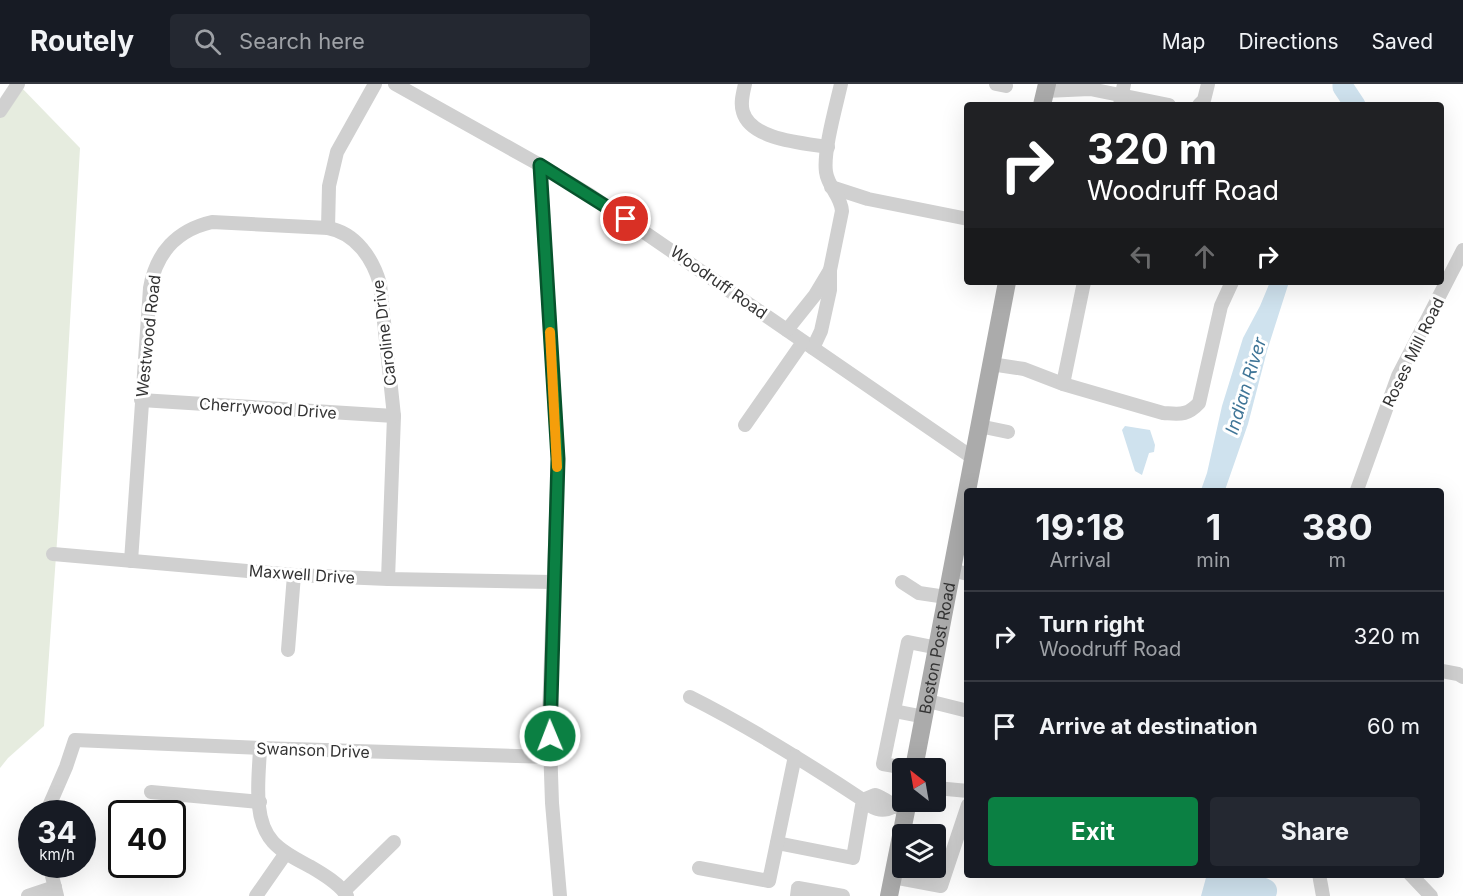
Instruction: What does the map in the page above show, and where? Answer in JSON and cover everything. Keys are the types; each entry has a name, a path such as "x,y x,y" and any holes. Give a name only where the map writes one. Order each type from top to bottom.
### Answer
{"main road":[{"name":"Boston Post Road","path":"968,488 1006,285"},
{"name":"Boston Post Road","path":"916,758 946,597 959,572 964,521"},
{"path":"889,896 893,878"}],"street":[{"path":"0,111 18,84"},
{"path":"328,228 330,186 337,152 375,84"},
{"name":"Woodruff Road","path":"395,84 540,165 662,243 973,458"},
{"path":"745,84 742,99 743,112 748,121 757,129 774,137 828,147"},
{"path":"745,424 821,331 842,211 841,202 831,187 825,171 825,161 841,84"},
{"path":"1202,102 1208,84"},
{"path":"1045,93 1090,89 1155,102"},
{"path":"540,165 558,459 549,715 552,803 560,896"},
{"path":"831,187 868,199 964,218"},
{"name":"Westwood Road","path":"130,561 152,279 158,260 171,242 191,229 212,222 328,228"},
{"name":"Caroline Drive","path":"328,228 342,232 358,244 371,260 380,284 394,416 388,579"},
{"name":"Roses Mill Road","path":"1358,488 1398,376 1463,250"},
{"path":"788,330 830,270"},
{"path":"1063,384 1083,285"},
{"path":"991,364 1024,369 1063,384 1163,412 1178,414 1190,412 1199,403 1221,306 1231,285"},
{"name":"Cherrywood Drive","path":"141,400 394,416"},
{"path":"979,426 1008,432"},
{"name":"Maxwell Drive","path":"53,554 294,575 553,582"},
{"path":"288,650 294,575"},
{"path":"902,582 919,592 946,597"},
{"path":"892,766 883,764 908,642 938,648"},
{"path":"1444,671 1463,677"},
{"path":"690,697 795,756 863,800"},
{"path":"894,711 926,709 964,711"},
{"name":"Swanson Drive","path":"52,800 75,740 551,757"},
{"path":"260,748 261,818 267,834 286,853 316,870 345,893 394,842"},
{"path":"699,868 769,881 795,756"},
{"path":"946,790 964,792"},
{"path":"151,792 260,802"},
{"path":"863,800 875,795 892,802"},
{"path":"777,843 853,858 863,800"},
{"path":"946,871 964,817"},
{"path":"255,896 286,853"},
{"path":"903,878 941,886 944,878"},
{"path":"1320,878 1323,896"},
{"path":"1414,878 1431,896"},
{"path":"797,896 798,888 843,896"},
{"path":"28,896 56,891"}],"shaded area":[{"path":"18,84 80,148 44,726 0,768 0,111"}],"water":[{"path":"1269,285 1288,285 1267,351 1248,424 1226,488 1202,488 1222,406 1243,338"},
{"path":"1125,426 1150,430 1155,445 1154,452 1149,453 1142,475 1135,471 1122,430"},
{"path":"1206,878 1265,878 1277,887 1276,896 1201,896"}],"waterway":[{"name":"Indian River","path":"1343,84 1353,102"}],"slow traffic":[{"path":"550,332 557,467"}],"route":[{"path":"550,736 558,459 540,165 626,219"}]}
